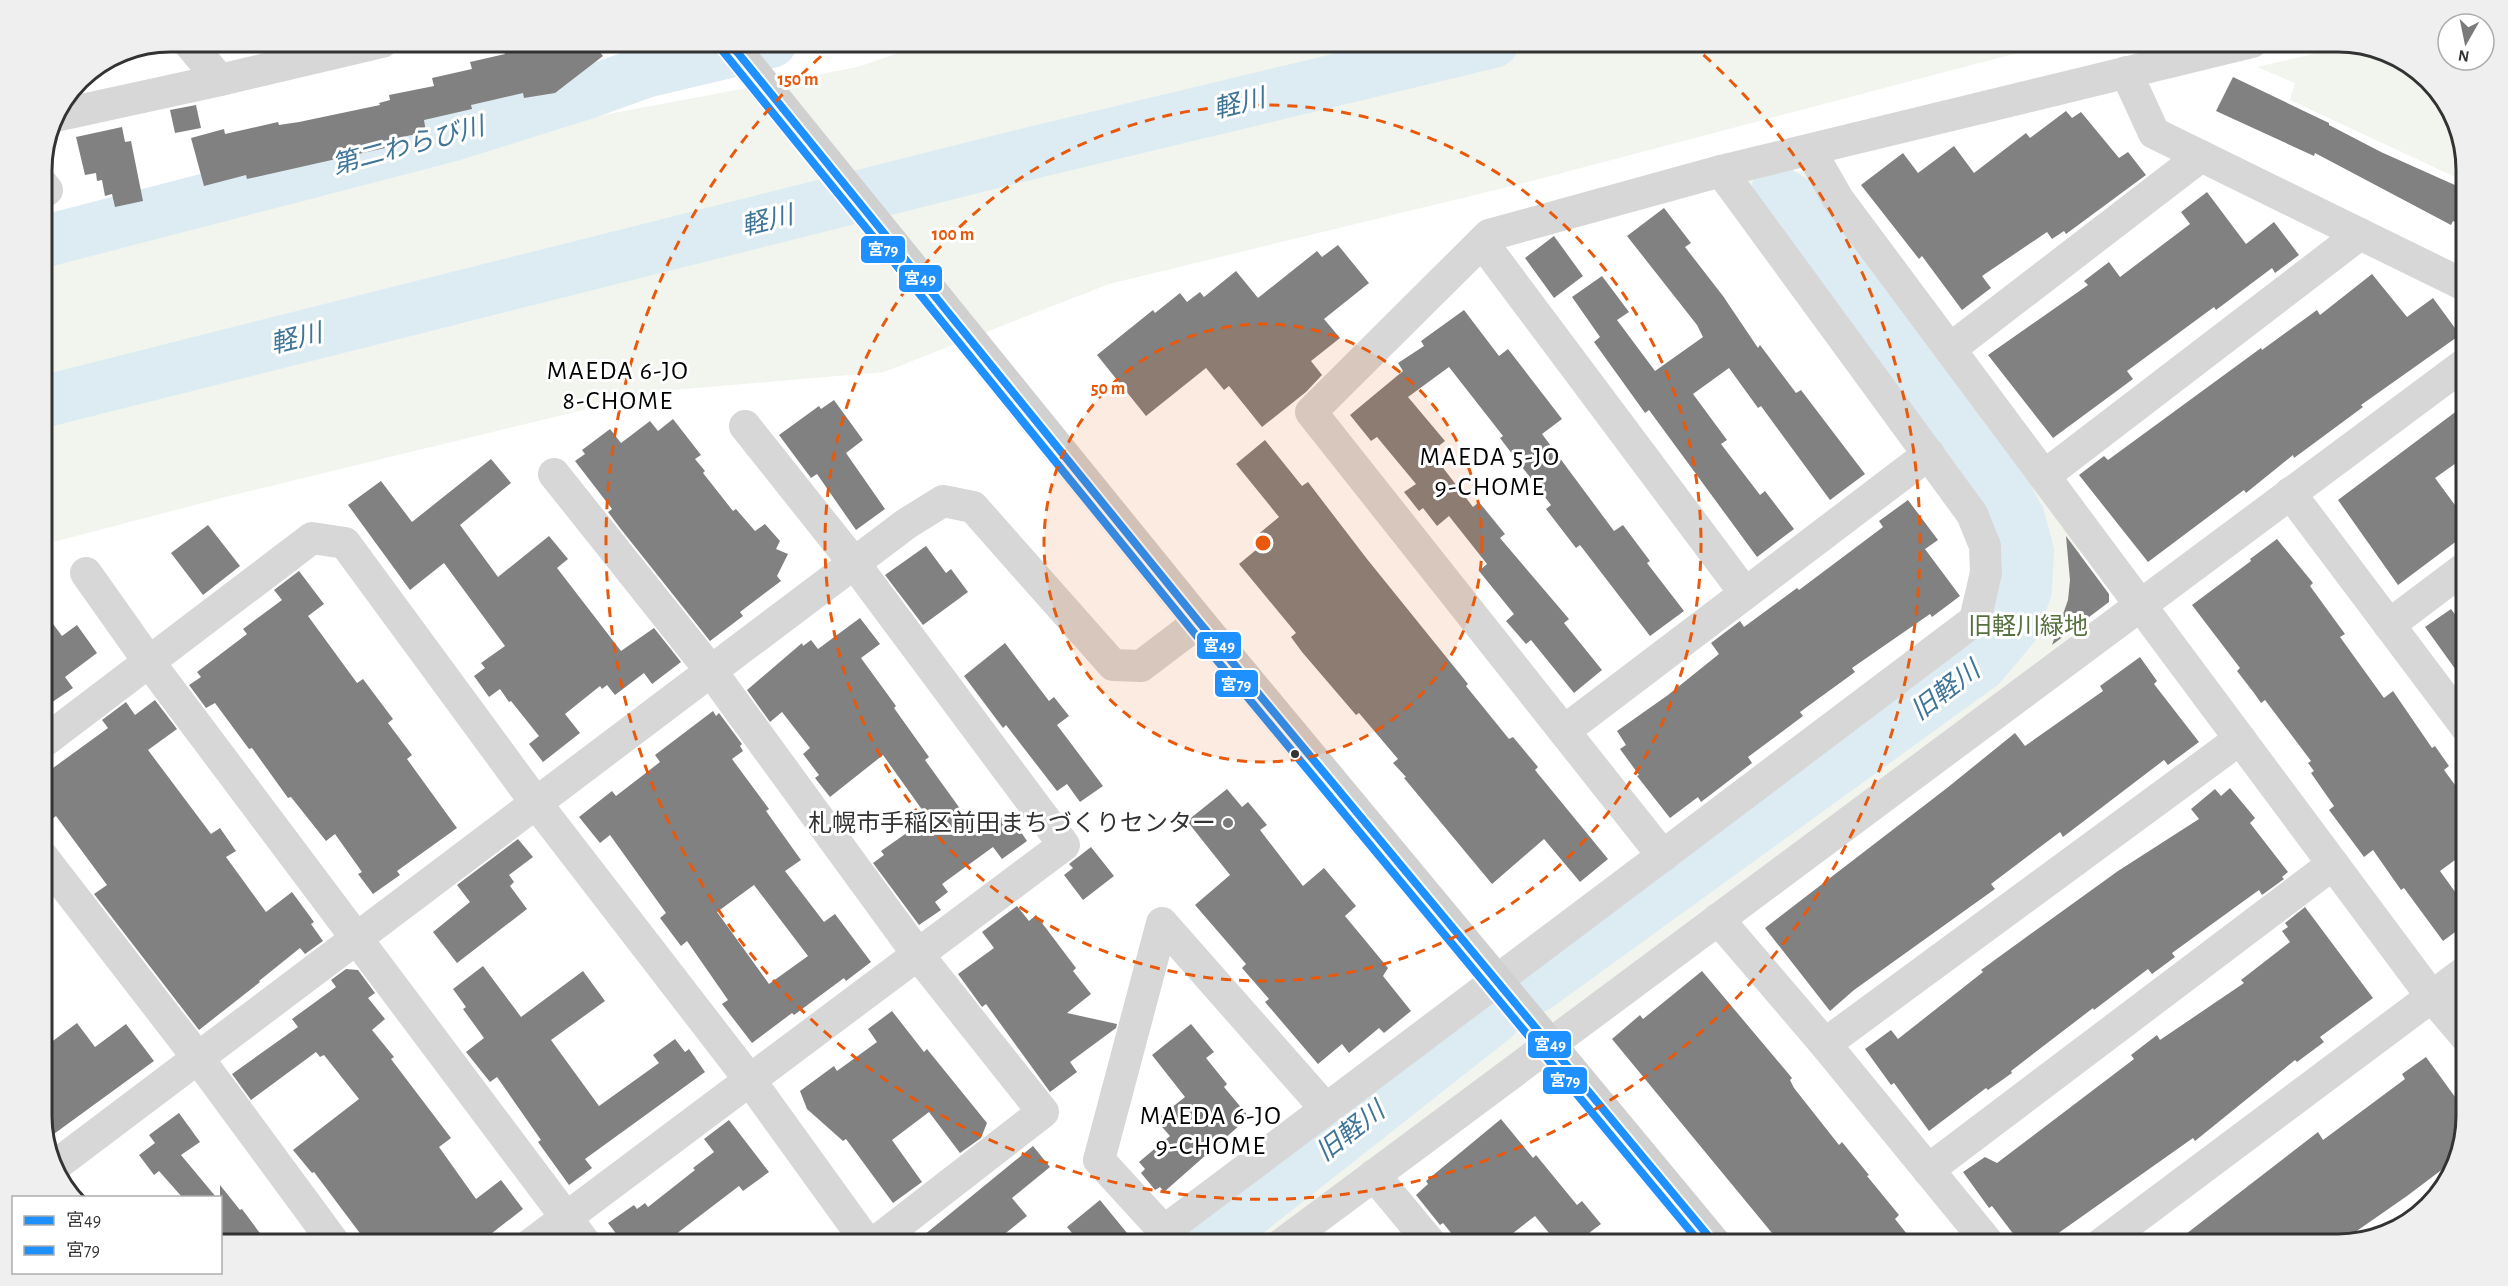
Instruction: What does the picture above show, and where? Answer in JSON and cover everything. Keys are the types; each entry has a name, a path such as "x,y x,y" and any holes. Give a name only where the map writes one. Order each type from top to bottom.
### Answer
{"main road":[{"path":"738,53 1199,622 1707,1234"}],"street":[{"path":"1663,855 1311,412 1489,235 1721,171 1814,151 2210,52"},
{"path":"197,53 220,80"},
{"path":"67,114 335,53"},
{"path":"2126,72 2154,133 2455,281"},
{"path":"1814,151 1819,166 1838,199 2432,997 2456,1025"},
{"path":"1950,350 2201,156"},
{"path":"1326,1110 1162,923 1098,1160 1164,1232 1326,1110 1497,981 1663,855 1975,620 1986,573 1985,546 1972,514 1721,171"},
{"path":"2044,476 2360,234"},
{"path":"1482,242 1744,592"},
{"path":"1295,1234 2455,371"},
{"path":"544,1234 749,1079 919,956 1064,845 854,563 745,426"},
{"path":"1564,730 1929,454"},
{"path":"554,474 711,671 919,956 1043,1112 884,1234"},
{"path":"2290,493 2456,713"},
{"path":"62,1160 906,524 943,501 973,507 1113,665 1141,666 1199,622"},
{"path":"53,735 312,538 345,543 536,803 749,1079 864,1234"},
{"path":"86,573 148,662 578,1234"},
{"path":"2389,625 2455,575"},
{"path":"1825,1044 2240,739"},
{"path":"1928,1170 2333,864"},
{"path":"53,870 198,1058 328,1234"},
{"path":"1719,920 1825,1044 1981,1234"},
{"path":"2114,1234 2456,979"},
{"path":"1374,1175 1423,1234"}],"green space":[{"path":"2021,52 1524,183 1109,284 884,372 661,391 229,496 53,542 53,246 566,122 858,67 899,53"},
{"path":"2321,52 2337,52 2383,61 2403,72 2426,93 2443,118 2453,148 2455,177 2290,100 2295,83 2257,67"},
{"name":"旧軽川緑地","path":"1813,169 2080,542 2069,650 1283,1234 1189,1234 1984,625 1993,555 1739,181"}],"building":[{"path":"600,53 603,56 555,93 524,98 523,93 471,105 472,109 424,120 426,132 383,141 385,148 247,179 246,175 204,186 191,138 224,129 225,134 278,122 279,125 299,122 380,105 379,103 390,100 389,95 434,86 432,78 472,69 470,62 505,54"},
{"path":"2233,77 2329,123 2381,152 2455,185 2455,222 2453,221 2451,225 2315,153 2314,156 2216,111"},
{"path":"196,105 201,128 175,133 170,110"},
{"path":"2066,111 2072,118 2081,112 2119,158 2128,152 2146,175 2066,234 2064,231 2052,239 2047,232 1982,276 1991,288 1962,310 1922,256 1919,259 1861,185 1903,153 1918,173 1954,146 1974,173 2026,133 2030,138"},
{"path":"122,127 125,142 131,141 143,201 115,207 112,194 105,196 102,180 97,181 96,173 85,175 76,137"},
{"path":"2207,192 2246,244 2274,222 2299,255 2275,273 2272,268 2216,310 2214,307 2127,371 2133,379 2053,438 1988,355 2088,285 2084,281 2109,262 2120,277 2190,224 2181,212"},
{"path":"1664,208 1691,243 1685,247 1723,296 1758,348 1760,345 1796,393 1801,390 1865,474 1830,500 1761,406 1758,408 1729,368 1693,394 1727,440 1721,444 1760,495 1765,491 1794,529 1757,557 1649,410 1645,413 1594,342 1600,337 1572,297 1602,276 1629,312 1617,320 1655,371 1703,337 1697,325 1627,236"},
{"path":"1554,236 1583,276 1554,298 1525,258"},
{"path":"1338,245 1369,283 1324,319 1340,338 1311,361 1322,375 1306,392 1262,427 1229,386 1224,390 1206,368 1146,416 1097,355 1153,310 1155,313 1180,293 1187,302 1200,292 1204,297 1236,271 1258,298 1317,251 1322,257"},
{"path":"2372,274 2407,317 2433,298 2455,328 2455,338 2361,405 2363,407 2294,458 2293,455 2246,493 2244,490 2148,562 2079,475 2104,456 2108,460 2317,310 2320,315"},
{"path":"1464,310 1499,356 1508,349 1562,419 1542,434 1614,531 1623,525 1650,561 1647,563 1684,611 1650,636 1580,545 1576,548 1546,509 1551,505 1500,438 1503,436 1449,367 1408,397 1445,441 1431,452 1473,507 1479,502 1505,534 1500,538 1569,619 1564,623 1602,670 1574,693 1531,640 1526,644 1506,621 1514,614 1479,571 1487,564 1449,516 1437,526 1423,508 1419,511 1404,492 1416,484 1377,437 1371,441 1350,415 1403,371 1398,363 1424,346 1421,341"},
{"path":"834,400 863,440 846,453 885,509 856,530 817,474 811,478 779,435 819,406 821,409"},
{"path":"2455,412 2455,464 2435,478 2455,506 2455,542 2398,585 2338,500"},
{"path":"673,419 701,455 695,459 705,471 703,473 733,511 736,509 755,531 765,524 780,541 776,549 788,554 777,576 781,581 740,612 743,616 710,641 608,512 612,509 575,461 585,454 582,450 610,429 621,443 650,421 658,431"},
{"path":"1265,440 1302,486 1308,482 1468,684 1466,686 1509,739 1513,737 1538,767 1535,770 1608,859 1580,882 1544,839 1492,884 1404,778 1406,777 1393,763 1398,759 1359,713 1356,715 1291,637 1296,633 1239,564 1262,545 1255,537 1279,517 1236,464"},
{"path":"491,459 511,483 460,525 498,577 549,536 568,559 557,568 621,651 654,628 681,662 652,684 644,673 615,695 607,685 602,689 600,686 565,714 580,733 543,762 529,744 539,736 511,701 509,702 500,689 489,697 474,676 485,668 481,663 505,646 444,563 410,590 348,505 381,481 412,522"},
{"path":"1908,500 1938,540 1925,549 1960,596 1932,617 1930,614 1852,668 1855,672 1800,712 1803,716 1748,757 1752,763 1701,802 1698,797 1670,818 1637,776 1639,775 1620,749 1626,745 1617,731 1668,695 1719,654 1711,643 1740,621 1744,627 1797,588 1799,590 1883,527 1879,521"},
{"path":"208,525 240,566 203,595 171,553"},
{"path":"2066,536 2109,594 2109,602 2052,645 2068,600 2070,580"},
{"path":"2277,539 2313,583 2310,586 2345,634 2340,637 2384,698 2393,691 2432,748 2435,746 2449,766 2444,770 2456,786 2456,860 2440,871 2456,893 2456,932 2443,941 2404,888 2401,890 2373,850 2364,857 2329,810 2334,806 2311,773 2314,771 2308,763 2311,761 2265,700 2261,703 2237,671 2240,668 2192,605 2251,561 2250,559"},
{"path":"926,546 946,573 951,569 968,592 923,625 885,575"},
{"path":"299,571 324,604 308,616 357,683 363,679 393,719 388,723 412,755 407,759 457,828 397,871 400,875 373,894 358,874 362,872 335,834 326,841 291,797 288,798 252,748 249,749 215,703 206,708 189,685 201,677 197,672 247,634 243,629 282,600 274,590"},
{"path":"2451,609 2455,615 2456,669 2425,627"},
{"path":"860,618 880,644 861,658 929,757 925,760 974,828 992,816 996,822 1008,813 1027,841 1002,859 993,847 942,884 948,892 935,902 941,910 919,925 873,863 884,855 881,851 928,818 883,755 830,797 815,778 819,775 803,754 810,748 782,712 770,722 747,690 802,643 803,646 811,640 818,649"},
{"path":"53,624 62,636 77,625 97,653 65,677 73,688 53,702"},
{"path":"1005,643 1049,701 1054,697 1069,716 1057,725 1103,786 1080,802 1067,784 1057,791 1006,725 1003,728 964,676"},
{"path":"2140,657 2157,681 2154,684 2199,742 2168,765 2164,760 2063,837 2060,832 1991,884 1995,889 1854,990 1830,1011 1765,928 2015,733 2025,746 2103,691 2100,686"},
{"path":"155,700 177,729 148,750 211,834 220,828 236,851 226,857 266,912 292,892 314,922 311,924 323,941 305,954 300,948 199,1030 94,894 107,885 56,816 53,818 53,768 108,728 102,720 126,702 135,715"},
{"path":"713,711 716,716 719,713 742,744 740,746 743,751 732,759 769,809 766,811 801,860 785,871 824,922 835,914 871,962 846,981 844,978 794,1015 792,1013 752,1043 722,1004 728,1000 687,941 681,946 660,918 666,913 610,835 600,843 579,817 612,791 616,796 660,762 655,755","holes":["754,885 808,956 769,984 717,912"]},
{"path":"2230,788 2255,818 2250,823 2288,872 2282,877 2284,879 2262,895 2259,890 2172,953 2175,957 2152,974 2148,969 2094,1010 2093,1008 2011,1071 2012,1073 1988,1090 1986,1088 1929,1131 1894,1083 1891,1085 1865,1049 1891,1030 1898,1039 1983,972 1981,970 2118,871 2199,819 2191,809 2215,789 2221,796"},
{"path":"1227,789 1242,807 1248,802 1267,825 1260,830 1303,886 1324,868 1356,906 1345,916 1388,968 1383,976 1411,1011 1384,1033 1379,1028 1349,1053 1342,1044 1318,1064 1265,1002 1269,999 1242,968 1246,964 1195,905 1230,875 1187,821"},
{"path":"518,839 533,857 509,875 514,882 510,886 527,909 457,963 433,932 470,902 457,885"},
{"path":"1091,847 1114,876 1083,900 1064,875 1073,868 1069,864"},
{"path":"1017,906 1029,921 1036,915 1076,968 1073,971 1091,994 1067,1013 1117,1024 1116,1028 1070,1062 1077,1072 1050,1092 986,1004 982,1007 958,974 994,948 982,932"},
{"path":"2305,907 2373,998 2320,1037 2324,1042 2297,1062 2295,1060 2195,1141 2193,1138 2057,1234 2013,1234 1992,1206 1989,1208 1963,1172 1985,1157 1997,1163 2134,1059 2131,1055 2157,1035 2160,1040 2244,983 2241,980 2290,942 2282,931 2288,927 2285,923"},
{"path":"483,966 521,1017 583,971 605,1001 551,1040 599,1106 659,1063 653,1055 675,1039 685,1052 689,1049 705,1072 585,1159 592,1168 569,1185 538,1142 541,1140 497,1077 490,1082 466,1052 484,1038 463,1009 466,1007 453,989"},
{"path":"346,969 358,970 375,993 368,998 385,1019 372,1030 394,1057 391,1059 451,1138 439,1147 476,1199 501,1180 523,1209 491,1234 360,1234 314,1172 312,1173 293,1150 359,1099 324,1055 320,1057 316,1052 251,1100 232,1074 298,1027 292,1019 336,987 331,980"},
{"path":"1702,971 1792,1078 1790,1080 1794,1088 1839,1145 1842,1142 1869,1175 1867,1176 1899,1215 1895,1219 1907,1234 1773,1234 1612,1039 1640,1015 1643,1019"},
{"path":"892,1011 924,1052 927,1049 987,1123 981,1138 960,1153 929,1112 892,1140 922,1182 893,1203 846,1139 843,1141 807,1109 800,1091 834,1066 837,1071 877,1042 868,1029"},
{"path":"77,1023 95,1047 126,1024 154,1061 54,1134 53,1041"},
{"path":"1191,1024 1214,1052 1206,1058 1227,1084 1224,1087 1249,1117 1164,1192 1160,1187 1155,1190 1141,1173 1145,1169 1139,1162 1170,1136 1156,1120 1185,1097 1152,1055"},
{"path":"2426,1057 2456,1098 2454,1131 2447,1161 2442,1169 2407,1196 2353,1232 2337,1234 2186,1234 2318,1132 2323,1140 2405,1079 2402,1074"},
{"path":"179,1113 200,1142 181,1155 215,1196 181,1196 159,1171 154,1175 139,1155 155,1143 149,1135"},
{"path":"1501,1119 1533,1158 1536,1155 1577,1205 1582,1201 1601,1224 1590,1234 1550,1234 1535,1216 1512,1234 1452,1234 1443,1223 1440,1225 1416,1195 1428,1184 1426,1181"},
{"path":"729,1120 769,1172 743,1191 739,1186 676,1234 616,1234 608,1223 634,1205 637,1209 645,1203 648,1207 714,1152 704,1139"},
{"path":"1033,1146 1050,1167 1012,1198 1027,1216 1004,1234 925,1234"},
{"path":"220,1185 261,1234 222,1234 222,1196 220,1196"},
{"path":"1100,1200 1128,1234 1073,1234 1067,1227"}],"waterway":[{"name":"軽川","path":"53,399 1015,157 1450,52"},
{"name":"第二わらび川","path":"53,239 453,135 584,94 645,72 726,53"},
{"name":"旧軽川","path":"1536,987 1981,665 2013,627 2026,589 2028,552 2019,518 2000,483 1795,202 1777,191"},
{"name":"旧軽川","path":"1220,1234 1494,1018"}],"transit line":[{"name":"宮79","path":"724,53 1191,629 1693,1234"},
{"name":"宮49","path":"738,53 1199,622 1707,1234"}],"place":[{"name":"札幌市手稲区前田まちづくりセンター","path":"1228,823"}],"district":[{"name":"MAEDA 6-JO 8-CHOME","path":"618,385"},
{"name":"MAEDA 5-JO 9-CHOME","path":"1490,471"},
{"name":"MAEDA 6-JO 9-CHOME","path":"1211,1130"}]}
